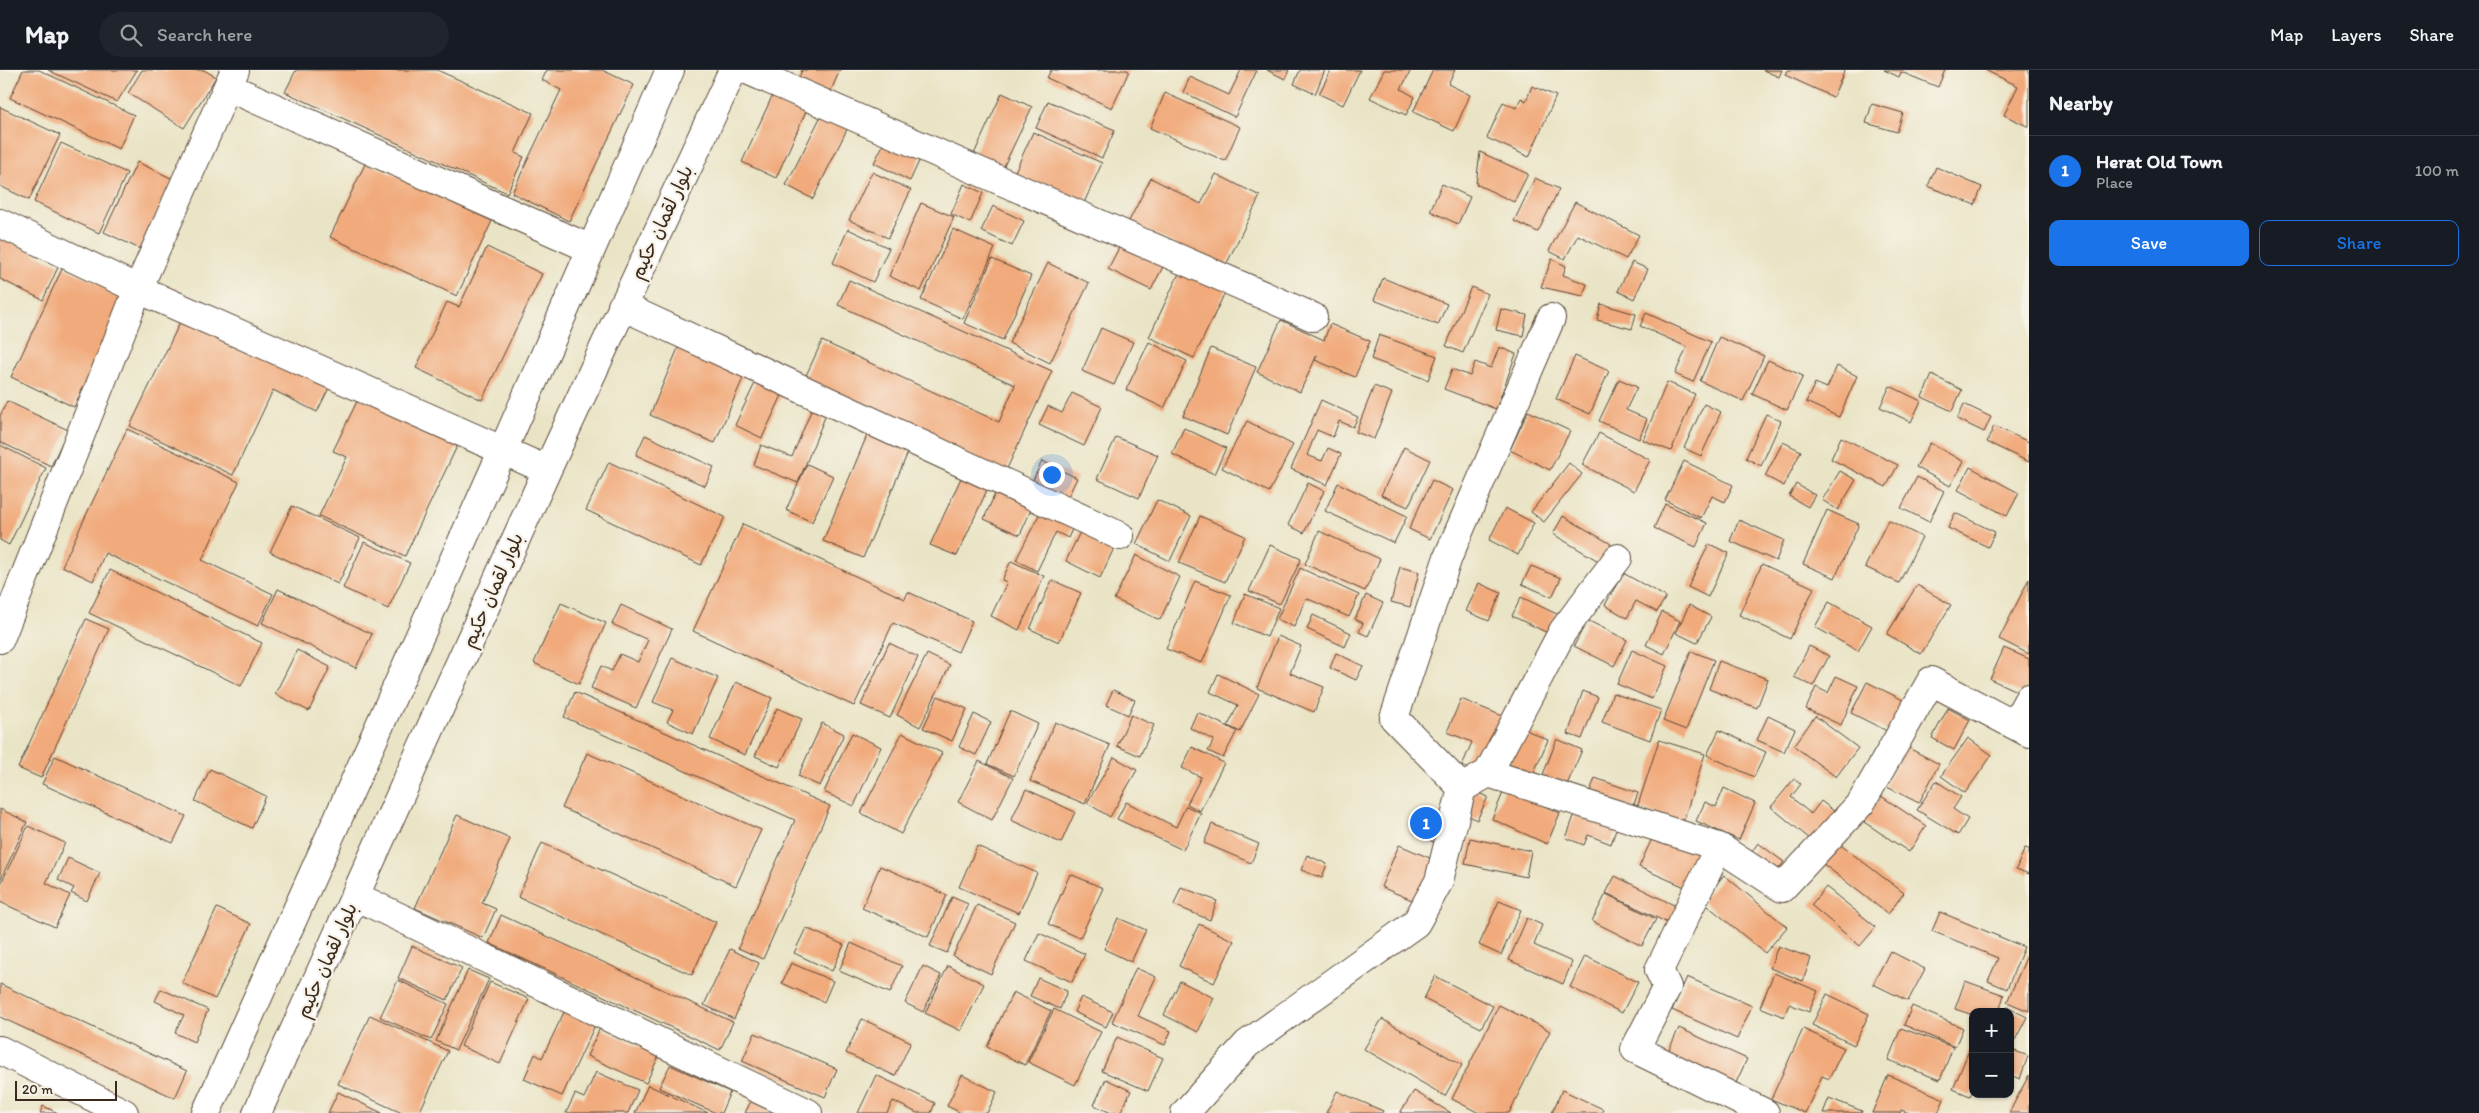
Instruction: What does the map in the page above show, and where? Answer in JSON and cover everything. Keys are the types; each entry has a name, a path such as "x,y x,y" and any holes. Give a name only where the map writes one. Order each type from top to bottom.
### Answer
{"street":[{"path":"206,1113 503,450 670,70"},
{"name":"بلوار لقمان حکیم","path":"257,1113 547,470 732,70"},
{"path":"747,70 1313,317"},
{"path":"0,639 138,290 231,76 591,249"},
{"path":"0,223 138,290 547,470"},
{"path":"622,306 1120,536"},
{"path":"1462,788 1394,718 1448,557 1551,318"},
{"path":"1185,1113 1247,1044 1416,923 1439,881 1462,788 1488,773 1563,631 1618,558"},
{"path":"1488,773 1719,847 1782,888 1860,803 1931,681 2021,729 2029,698"},
{"path":"1719,847 1659,970 1667,987 1635,1049 1765,1113"},
{"path":"355,896 808,1113"},
{"path":"0,1050 124,1113"}],"building":[{"path":"23,70 39,70 134,115 119,149 10,98"},
{"path":"48,70 137,70 117,102"},
{"path":"142,70 204,70 216,77 184,128 128,93"},
{"path":"296,70 437,70 533,113 515,153 524,157 507,193 285,92"},
{"path":"547,70 602,70 634,85 569,221 512,193 561,90 542,80"},
{"path":"802,70 840,70 828,97 797,83"},
{"path":"1051,70 1129,71 1112,108 1047,78"},
{"path":"1241,70 1257,70 1235,117 1183,92 1190,77 1229,95"},
{"path":"1267,70 1289,70 1285,79"},
{"path":"1300,70 1325,70 1315,94 1294,84"},
{"path":"1331,70 1360,70 1343,105 1319,94"},
{"path":"1384,70 1411,70 1401,89 1415,97 1406,115 1370,98"},
{"path":"1433,70 1455,70 1448,84 1470,95 1454,131 1413,112"},
{"path":"1763,70 1782,70 1779,77"},
{"path":"1787,70 1845,70 1833,97 1785,75"},
{"path":"1884,70 1945,70 1938,87 1901,72 1899,77"},
{"path":"1985,70 2029,70 2029,127 2004,115 2018,86"},
{"path":"1532,86 1556,96 1529,157 1487,138 1503,102 1516,108 1521,98 1526,101"},
{"path":"774,92 808,107 776,178 742,162"},
{"path":"1002,93 1032,107 1003,168 974,154"},
{"path":"1165,93 1240,127 1225,161 1150,128"},
{"path":"1048,101 1115,130 1102,158 1036,128"},
{"path":"1872,104 1903,113 1897,132 1866,123"},
{"path":"0,107 60,135 29,200 0,186"},
{"path":"824,110 850,123 813,199 786,185"},
{"path":"1033,132 1102,163 1083,205 1014,174"},
{"path":"889,133 924,150 910,181 874,163"},
{"path":"61,143 127,173 99,233 34,202"},
{"path":"1480,152 1528,174 1514,202 1476,184"},
{"path":"137,162 173,179 140,249 104,232"},
{"path":"366,162 492,221 457,296 330,237"},
{"path":"1936,167 1982,187 1975,205 1928,186"},
{"path":"872,172 911,190 888,238 849,220"},
{"path":"1216,174 1260,196 1224,269 1129,221 1151,178 1201,204"},
{"path":"1535,178 1559,189 1538,232 1514,221"},
{"path":"964,184 983,193 970,223 951,214"},
{"path":"1442,184 1470,197 1458,224 1430,211"},
{"path":"1575,202 1639,235 1626,259 1578,235 1565,259 1549,251"},
{"path":"921,203 954,217 921,291 889,276"},
{"path":"993,206 1024,221 1012,246 981,231"},
{"path":"848,229 889,248 873,282 833,263"},
{"path":"953,229 995,248 963,319 921,300"},
{"path":"0,237 59,265 43,300 0,279"},
{"path":"1124,238 1167,259 1151,290 1108,269"},
{"path":"487,247 542,274 482,400 416,368 447,302 459,307"},
{"path":"992,259 1031,276 1003,340 964,323"},
{"path":"1552,259 1566,266 1563,275 1587,284 1583,296 1541,287"},
{"path":"1632,262 1648,269 1634,299 1618,291"},
{"path":"1048,263 1089,283 1050,363 1009,343"},
{"path":"63,267 126,296 74,407 11,377"},
{"path":"1182,267 1227,288 1194,358 1149,337"},
{"path":"1383,278 1447,304 1438,325 1374,300"},
{"path":"849,280 1052,371 1005,473 803,382 822,341 999,422 1015,385 838,305"},
{"path":"1471,287 1488,294 1463,353 1446,346"},
{"path":"1601,304 1636,314 1632,329 1597,320"},
{"path":"1501,309 1527,315 1523,336 1496,330"},
{"path":"1646,313 1711,342 1693,382 1675,374 1687,347 1640,326"},
{"path":"184,314 331,384 317,412 273,390 233,475 130,426"},
{"path":"1281,320 1324,340 1330,324 1370,341 1355,377 1315,360 1317,355 1300,392 1257,372"},
{"path":"1101,328 1133,342 1114,385 1082,371"},
{"path":"1379,335 1437,356 1428,380 1371,359"},
{"path":"1719,337 1764,356 1743,401 1700,381"},
{"path":"681,341 747,369 715,443 650,415"},
{"path":"1149,342 1187,361 1164,408 1126,390"},
{"path":"1499,347 1516,354 1496,409 1444,389 1452,369 1470,376 1475,362 1491,368"},
{"path":"1211,348 1256,367 1227,435 1183,416"},
{"path":"1575,356 1609,371 1590,414 1556,399"},
{"path":"1768,360 1803,376 1787,410 1752,394"},
{"path":"1837,366 1857,376 1839,417 1806,402 1815,383 1827,388"},
{"path":"1932,375 1962,390 1952,411 1922,397"},
{"path":"757,379 784,391 762,438 735,425"},
{"path":"1619,379 1637,387 1626,410 1647,419 1639,439 1599,421"},
{"path":"1667,382 1695,394 1671,451 1643,440"},
{"path":"1374,386 1392,393 1374,439 1356,432"},
{"path":"1890,386 1921,401 1911,422 1880,407"},
{"path":"361,393 460,440 405,556 319,516 347,457 333,451"},
{"path":"1072,393 1102,407 1084,446 1039,425 1048,406 1062,413"},
{"path":"1321,400 1358,417 1353,427 1339,421 1333,437 1317,430 1307,455 1322,461 1328,448 1341,454 1327,485 1291,469"},
{"path":"7,401 68,430 51,466 0,442 0,416"},
{"path":"1704,404 1721,412 1701,456 1684,448"},
{"path":"1964,404 1991,417 1984,432 1957,419"},
{"path":"813,406 827,412 798,483 754,465 761,445 792,457"},
{"path":"1528,411 1570,431 1550,470 1510,450"},
{"path":"1766,414 1781,421 1761,466 1746,458"},
{"path":"1247,421 1293,445 1269,492 1222,468"},
{"path":"1994,426 2029,442 2029,462 1987,442"},
{"path":"1184,428 1226,448 1214,474 1172,454"},
{"path":"127,429 239,482 202,560 273,594 258,626 105,553 93,581 62,566"},
{"path":"868,433 909,450 863,558 823,541"},
{"path":"1599,433 1650,460 1634,491 1582,465"},
{"path":"645,435 714,467 705,486 636,455"},
{"path":"1116,437 1158,455 1139,498 1097,479"},
{"path":"1841,437 1898,465 1886,487 1831,459"},
{"path":"1783,442 1801,451 1784,486 1765,476"},
{"path":"1930,443 1964,462 1950,486 1916,467"},
{"path":"0,445 46,468 9,545 0,540"},
{"path":"1404,447 1430,460 1408,507 1381,495"},
{"path":"1042,461 1077,478 1067,499 1032,482"},
{"path":"1684,461 1733,485 1725,502 1712,496 1701,518 1665,500"},
{"path":"609,462 725,517 701,565 586,510"},
{"path":"1569,463 1582,474 1544,522 1531,512"},
{"path":"807,464 833,476 812,522 786,510"},
{"path":"1970,467 2019,493 2007,516 1958,490"},
{"path":"1840,471 1856,480 1838,510 1822,500"},
{"path":"1917,477 1944,491 1929,522 1901,508"},
{"path":"961,478 987,490 957,556 930,545"},
{"path":"1432,480 1453,490 1430,539 1409,529"},
{"path":"1308,483 1324,491 1304,533 1288,525"},
{"path":"1338,483 1407,516 1394,543 1325,511"},
{"path":"1796,484 1815,495 1808,507 1789,496"},
{"path":"997,489 1033,505 1020,535 984,519"},
{"path":"1157,500 1191,516 1170,561 1136,544"},
{"path":"1665,504 1707,523 1696,547 1654,528"},
{"path":"292,506 360,538 338,584 270,552"},
{"path":"1505,508 1534,523 1518,555 1489,540"},
{"path":"1042,509 1074,525 1068,538 1056,532 1037,571 1016,560"},
{"path":"1827,510 1859,524 1835,578 1803,564"},
{"path":"1955,513 1995,532 1988,547 1948,528"},
{"path":"1200,516 1245,536 1225,582 1179,563"},
{"path":"1563,516 1611,544 1600,562 1553,534"},
{"path":"1739,520 1784,540 1776,561 1730,541"},
{"path":"1888,520 1922,537 1899,583 1865,567"},
{"path":"743,524 905,599 908,592 972,621 958,652 893,623 854,706 693,631"},
{"path":"1081,530 1115,546 1100,578 1066,561"},
{"path":"1319,531 1380,559 1365,591 1305,564"},
{"path":"364,542 410,563 388,609 343,588"},
{"path":"1709,544 1729,553 1708,597 1688,587"},
{"path":"1270,545 1301,559 1280,604 1249,591"},
{"path":"1136,555 1180,577 1160,620 1114,599"},
{"path":"1011,561 1044,576 1019,630 991,616 1007,582 1002,580"},
{"path":"1762,564 1814,588 1790,639 1739,615"},
{"path":"1531,566 1561,578 1552,597 1522,584"},
{"path":"1400,567 1419,572 1410,607 1391,602"},
{"path":"1300,568 1359,595 1349,617 1306,598 1294,627 1277,619"},
{"path":"110,570 262,643 241,686 89,613"},
{"path":"1623,573 1666,597 1657,612 1636,601 1627,618 1605,605"},
{"path":"2029,579 2029,654 1999,639"},
{"path":"1052,580 1081,593 1059,642 1030,629"},
{"path":"1195,581 1231,595 1202,663 1166,649"},
{"path":"1479,583 1501,593 1489,621 1466,611"},
{"path":"1917,585 1951,605 1921,654 1887,634"},
{"path":"278,589 372,634 356,668 262,623"},
{"path":"1245,594 1279,608 1267,637 1234,623"},
{"path":"1366,595 1383,603 1368,636 1359,632 1363,623 1355,619"},
{"path":"1521,597 1561,616 1552,635 1512,616"},
{"path":"1829,602 1872,626 1858,651 1815,627"},
{"path":"561,603 606,623 579,684 534,663"},
{"path":"621,605 672,629 636,708 591,688 601,666 612,671 620,654 638,662 648,640 612,624"},
{"path":"1689,605 1711,617 1697,643 1676,633"},
{"path":"1662,612 1680,621 1664,654 1646,645"},
{"path":"1313,615 1351,633 1345,647 1307,629"},
{"path":"86,619 109,629 41,778 18,768"},
{"path":"1587,620 1627,640 1614,666 1574,646"},
{"path":"1278,636 1301,646 1290,673 1324,687 1314,712 1257,688"},
{"path":"889,643 918,657 890,718 861,705"},
{"path":"1809,646 1829,656 1813,686 1794,677"},
{"path":"2004,648 2029,659 2029,681 2023,694 1990,679"},
{"path":"297,650 330,667 309,711 275,694"},
{"path":"1632,650 1667,666 1652,699 1617,684"},
{"path":"1691,651 1714,660 1686,730 1663,721"},
{"path":"1336,653 1363,666 1356,680 1330,668"},
{"path":"927,654 950,665 920,727 897,715"},
{"path":"672,658 718,678 693,734 667,722 673,710 653,702"},
{"path":"1719,661 1768,679 1757,708 1709,689"},
{"path":"1218,674 1259,694 1240,732 1228,726 1238,705 1210,692"},
{"path":"1836,676 1858,686 1841,725 1806,709 1816,687 1828,693"},
{"path":"736,682 772,698 745,755 710,739"},
{"path":"1867,682 1911,704 1895,735 1851,713"},
{"path":"1113,690 1135,700 1128,715 1106,705"},
{"path":"1583,691 1598,697 1582,739 1568,734"},
{"path":"575,692 830,806 763,959 738,948 795,820 564,717"},
{"path":"1613,693 1661,710 1650,740 1602,722"},
{"path":"938,696 967,709 952,741 923,728"},
{"path":"1461,699 1505,717 1481,774 1462,766 1472,742 1447,732"},
{"path":"777,708 802,719 779,767 755,756"},
{"path":"1948,708 1970,720 1954,750 1932,738"},
{"path":"1010,711 1038,724 1014,776 987,764"},
{"path":"1197,712 1237,731 1223,758 1208,751 1214,740 1190,728"},
{"path":"974,714 991,722 976,755 959,747"},
{"path":"1131,715 1154,725 1140,756 1117,746"},
{"path":"1768,716 1795,729 1784,752 1757,740"},
{"path":"1815,716 1858,748 1836,777 1794,746"},
{"path":"1055,722 1110,745 1085,804 1030,781"},
{"path":"822,723 844,734 820,786 798,776"},
{"path":"1524,729 1548,740 1531,779 1507,768"},
{"path":"1719,730 1766,752 1754,777 1707,755"},
{"path":"852,733 881,747 854,806 824,792"},
{"path":"902,733 942,753 901,834 861,813"},
{"path":"1968,738 1992,755 1965,793 1941,776"},
{"path":"1557,739 1582,750 1566,787 1542,777"},
{"path":"1659,740 1705,754 1683,822 1637,808"},
{"path":"1905,746 1939,764 1919,803 1885,786"},
{"path":"1192,747 1224,763 1200,811 1187,804 1201,777 1182,768"},
{"path":"587,753 761,830 736,886 562,808"},
{"path":"55,756 186,816 173,843 42,784"},
{"path":"1114,757 1137,770 1110,817 1087,803"},
{"path":"979,761 1013,778 992,820 958,802"},
{"path":"210,769 266,796 252,828 195,801"},
{"path":"1595,778 1638,793 1632,809 1589,794"},
{"path":"1794,779 1801,784 1791,797 1811,814 1821,801 1839,815 1816,844 1771,807"},
{"path":"1936,781 1961,797 1953,809 1968,819 1958,835 1917,810"},
{"path":"1468,787 1488,797 1477,820 1457,810"},
{"path":"1505,788 1560,813 1547,844 1492,819"},
{"path":"1724,788 1755,803 1739,840 1696,821 1705,802 1716,807"},
{"path":"1026,789 1075,812 1061,843 1011,820"},
{"path":"1881,796 1926,826 1909,852 1864,822"},
{"path":"1126,802 1176,827 1186,806 1201,813 1183,850 1117,819"},
{"path":"1577,808 1618,824 1611,844 1588,835 1584,845 1566,838"},
{"path":"0,809 27,822 0,881"},
{"path":"1423,814 1447,825 1438,844 1414,833"},
{"path":"457,815 510,839 482,903 496,909 483,938 415,908"},
{"path":"1212,824 1259,844 1251,863 1204,843"},
{"path":"28,826 65,843 46,883 70,895 55,927 0,902 0,886"},
{"path":"1654,834 1709,857 1694,891 1639,867"},
{"path":"1470,838 1531,851 1526,877 1465,864"},
{"path":"542,843 716,922 692,975 518,897"},
{"path":"1758,843 1784,862 1773,876 1748,857"},
{"path":"1838,843 1904,893 1888,914 1822,863"},
{"path":"1399,845 1437,861 1419,903 1381,887"},
{"path":"977,846 1037,873 1019,913 959,887"},
{"path":"2025,848 2029,849 2029,874 2016,869"},
{"path":"1307,855 1327,864 1322,878 1301,870"},
{"path":"68,858 100,873 87,901 71,893 74,888 58,880"},
{"path":"880,866 947,895 928,937 862,908"},
{"path":"1070,874 1103,888 1080,938 1048,924"},
{"path":"1724,875 1787,927 1765,953 1702,901"},
{"path":"1615,876 1684,910 1676,927 1606,893"},
{"path":"1181,887 1217,901 1210,920 1174,905"},
{"path":"1826,887 1876,927 1860,946 1811,905"},
{"path":"1606,894 1656,919 1642,946 1592,921"},
{"path":"952,897 968,904 947,953 930,946"},
{"path":"1499,901 1521,910 1501,955 1479,945"},
{"path":"977,905 1015,922 991,974 953,956"},
{"path":"217,908 251,924 215,999 182,983"},
{"path":"1940,912 2024,947 2007,989 1988,981 1998,958 1932,931"},
{"path":"501,915 733,1022 720,1050 489,943"},
{"path":"1118,918 1146,930 1131,962 1104,949"},
{"path":"1527,918 1542,925 1534,945 1572,962 1563,984 1509,960"},
{"path":"1199,924 1234,941 1214,983 1179,966"},
{"path":"806,928 844,945 832,971 794,953"},
{"path":"1039,933 1085,954 1072,982 1026,961"},
{"path":"851,943 902,966 890,993 839,971"},
{"path":"412,946 462,968 447,1000 398,978"},
{"path":"1778,946 1811,958 1803,981 1770,968"},
{"path":"730,949 759,963 734,1019 704,1005"},
{"path":"1890,951 1925,969 1908,1001 1873,984"},
{"path":"2029,951 2029,1011 2007,1002"},
{"path":"1585,956 1638,982 1622,1013 1570,987"},
{"path":"791,963 833,981 824,1002 782,983"},
{"path":"923,966 941,975 923,1012 905,1003"},
{"path":"948,966 984,984 961,1031 925,1013"},
{"path":"1136,968 1156,977 1138,1016 1171,1031 1165,1045 1112,1022"},
{"path":"468,970 489,979 456,1050 436,1041"},
{"path":"1774,973 1818,991 1809,1012 1789,1004 1784,1017 1760,1007"},
{"path":"1435,976 1493,1006 1481,1028 1424,999"},
{"path":"1687,977 1752,1006 1737,1039 1672,1010"},
{"path":"1038,978 1067,991 1060,1009 1030,996"},
{"path":"398,980 448,1004 431,1040 380,1017"},
{"path":"1180,981 1214,998 1198,1032 1164,1015"},
{"path":"1965,981 2004,995 2000,1008 1969,1008 1969,1014 1955,1009"},
{"path":"490,982 529,999 500,1064 461,1046"},
{"path":"0,984 187,1071 175,1098 0,1017"},
{"path":"161,989 208,1010 194,1042 175,1033 184,1015 155,1001"},
{"path":"1013,992 1051,1011 1025,1065 987,1047"},
{"path":"1827,994 1869,1014 1854,1045 1812,1025"},
{"path":"1081,997 1113,1012 1106,1027 1074,1012"},
{"path":"1499,1005 1550,1031 1509,1113 1479,1113 1452,1099"},
{"path":"1912,1006 1963,1028 1955,1047 1904,1025"},
{"path":"566,1008 596,1023 562,1096 524,1079 535,1054 542,1058"},
{"path":"1054,1009 1101,1032 1075,1085 1028,1062"},
{"path":"2014,1010 2027,1017 2014,1039"},
{"path":"370,1015 448,1051 419,1113 402,1113 338,1084"},
{"path":"862,1019 911,1042 895,1076 846,1053"},
{"path":"1382,1019 1462,1065 1445,1096 1364,1049"},
{"path":"600,1028 659,1056 646,1083 587,1056"},
{"path":"1679,1028 1747,1059 1733,1089 1665,1058"},
{"path":"1901,1028 1953,1047 1940,1080 1888,1060"},
{"path":"1803,1029 1844,1048 1829,1079 1822,1076 1805,1113 1771,1099"},
{"path":"755,1033 837,1069 825,1097 742,1061"},
{"path":"1117,1037 1163,1058 1148,1091 1102,1071"},
{"path":"1969,1051 1969,1096 1953,1089"},
{"path":"2014,1051 2028,1056 2020,1079 2014,1077"},
{"path":"670,1065 730,1092 721,1113 716,1113 659,1088"},
{"path":"596,1072 638,1090 628,1113 566,1113 575,1094 584,1098"},
{"path":"876,1075 935,1103 931,1113 917,1113 893,1101 887,1113 858,1113"},
{"path":"962,1075 997,1092 987,1113 961,1113 947,1106"},
{"path":"1888,1075 1944,1099 1938,1113 1909,1113 1901,1110 1900,1113 1872,1113"},
{"path":"2029,1075 2029,1113 2009,1113"},
{"path":"1106,1079 1131,1091 1120,1113 1111,1113 1094,1105"},
{"path":"648,1085 708,1113 635,1113"},
{"path":"1562,1090 1603,1109 1601,1113 1552,1113"},
{"path":"1337,1091 1383,1111 1382,1113 1326,1113"},
{"path":"1414,1091 1451,1113 1400,1113"},
{"path":"338,1092 382,1113 328,1113"},
{"path":"1829,1098 1862,1111 1861,1113 1823,1113"},
{"path":"752,1099 781,1113 745,1113"},
{"path":"43,1106 58,1113 40,1113"}],"place":[{"name":"Herat Old Town","path":"1426,823"}]}
